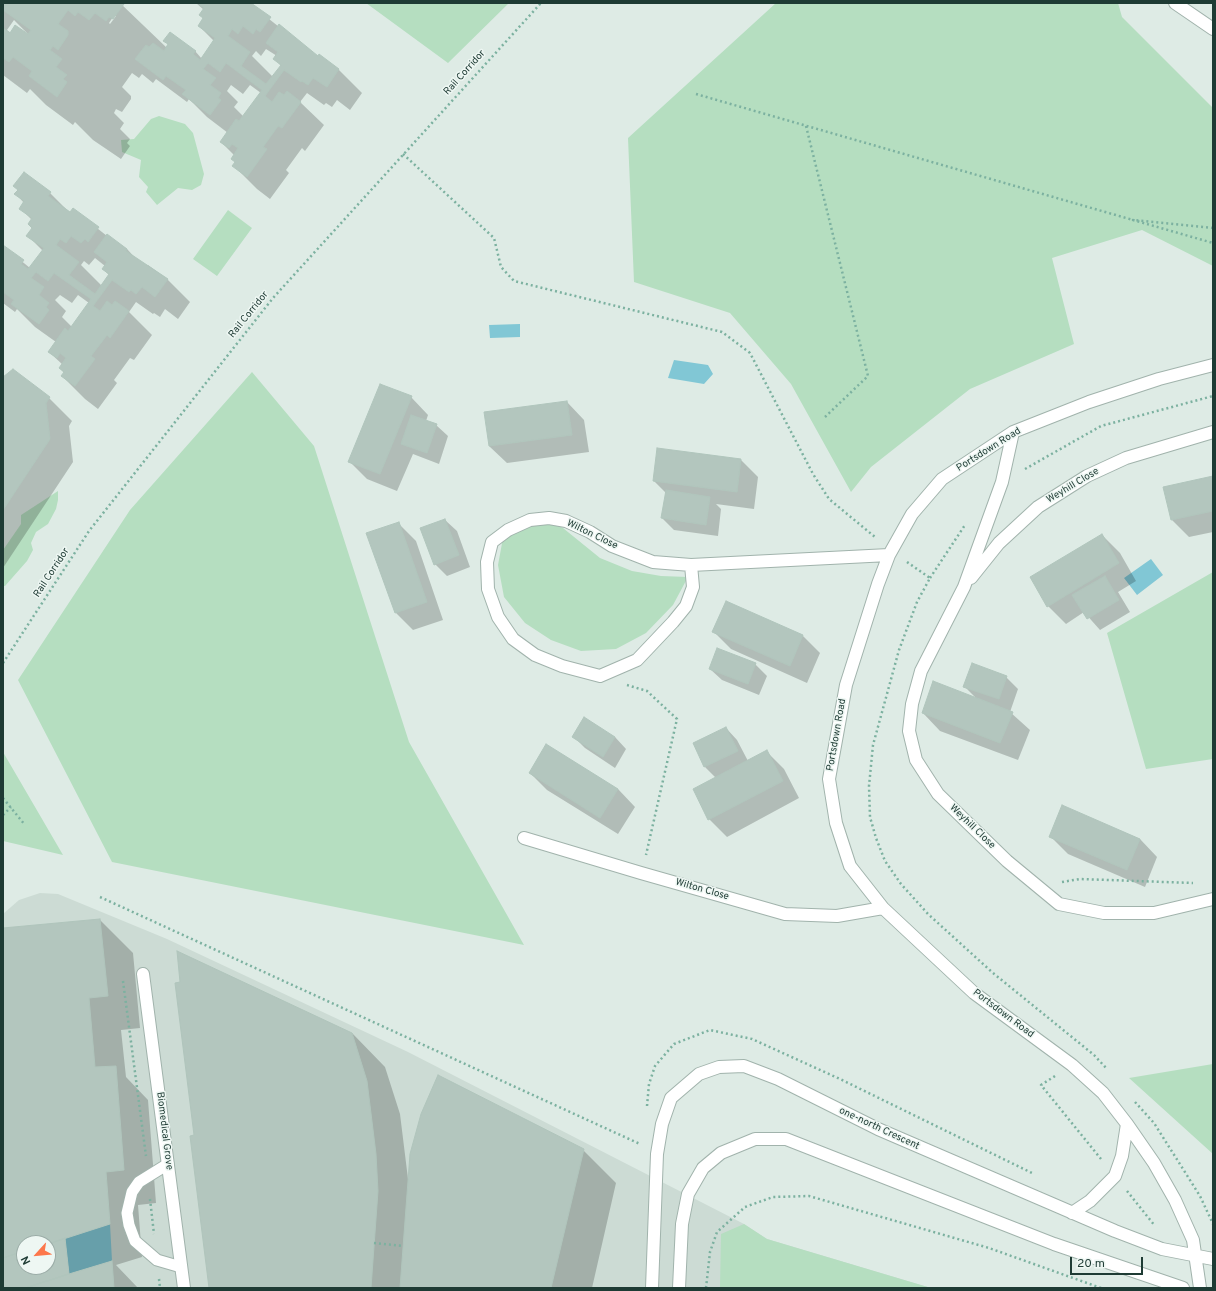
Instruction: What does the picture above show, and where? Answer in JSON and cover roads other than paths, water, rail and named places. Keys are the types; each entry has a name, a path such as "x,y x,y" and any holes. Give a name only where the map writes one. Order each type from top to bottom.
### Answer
{"street":[{"path":"1175,3 1213,29"},
{"name":"Portsdown Road","path":"1200,1288 1193,1240 1175,1200 1154,1163 1127,1124 1103,1094 1072,1065 974,993 883,908 850,866 836,823 830,779 846,685 878,584 890,553 912,514 942,479 1013,432 1089,402 1159,379 1213,366"},
{"name":"Weyhill Close","path":"1013,432 1002,482 964,587 921,671 912,704 909,730 916,760 938,794 1007,861 1059,904 1104,913 1154,913 1213,899"},
{"name":"Weyhill Close","path":"964,587 999,542 1038,507 1087,476 1126,458 1213,432"},
{"name":"Wilton Close","path":"691,565 693,588 686,606 673,622 637,660 600,676 562,666 536,655 513,639 498,618 488,589 487,562 492,542 508,530 530,520 549,518 566,521 590,532 612,546 653,562 691,565 890,553"},
{"name":"Wilton Close","path":"524,838 785,914 837,916 883,908"},
{"name":"Biomedical Grove","path":"143,974 184,1288"},
{"name":"one-north Crescent","path":"652,1288 653,1224 657,1154 662,1124 671,1098 699,1074 719,1067 744,1066 778,1079 919,1148 1072,1213 1162,1249 1213,1259"},
{"path":"1072,1213 1090,1201 1115,1176 1122,1156 1127,1124"},
{"path":"679,1288 682,1224 688,1194 703,1168 721,1153 755,1139 786,1139 1054,1244 1183,1288"}],"lane":[{"path":"168,1164 139,1182 132,1192 127,1212 129,1225 135,1241 157,1260 181,1267"}],"water":[{"path":"520,324 520,337 490,338 489,325"},
{"path":"674,360 708,365 713,374 704,384 668,378"},
{"path":"1151,559 1163,575 1137,595 1124,578"},
{"path":"110,1224 112,1261 69,1274 65,1238"}]}
